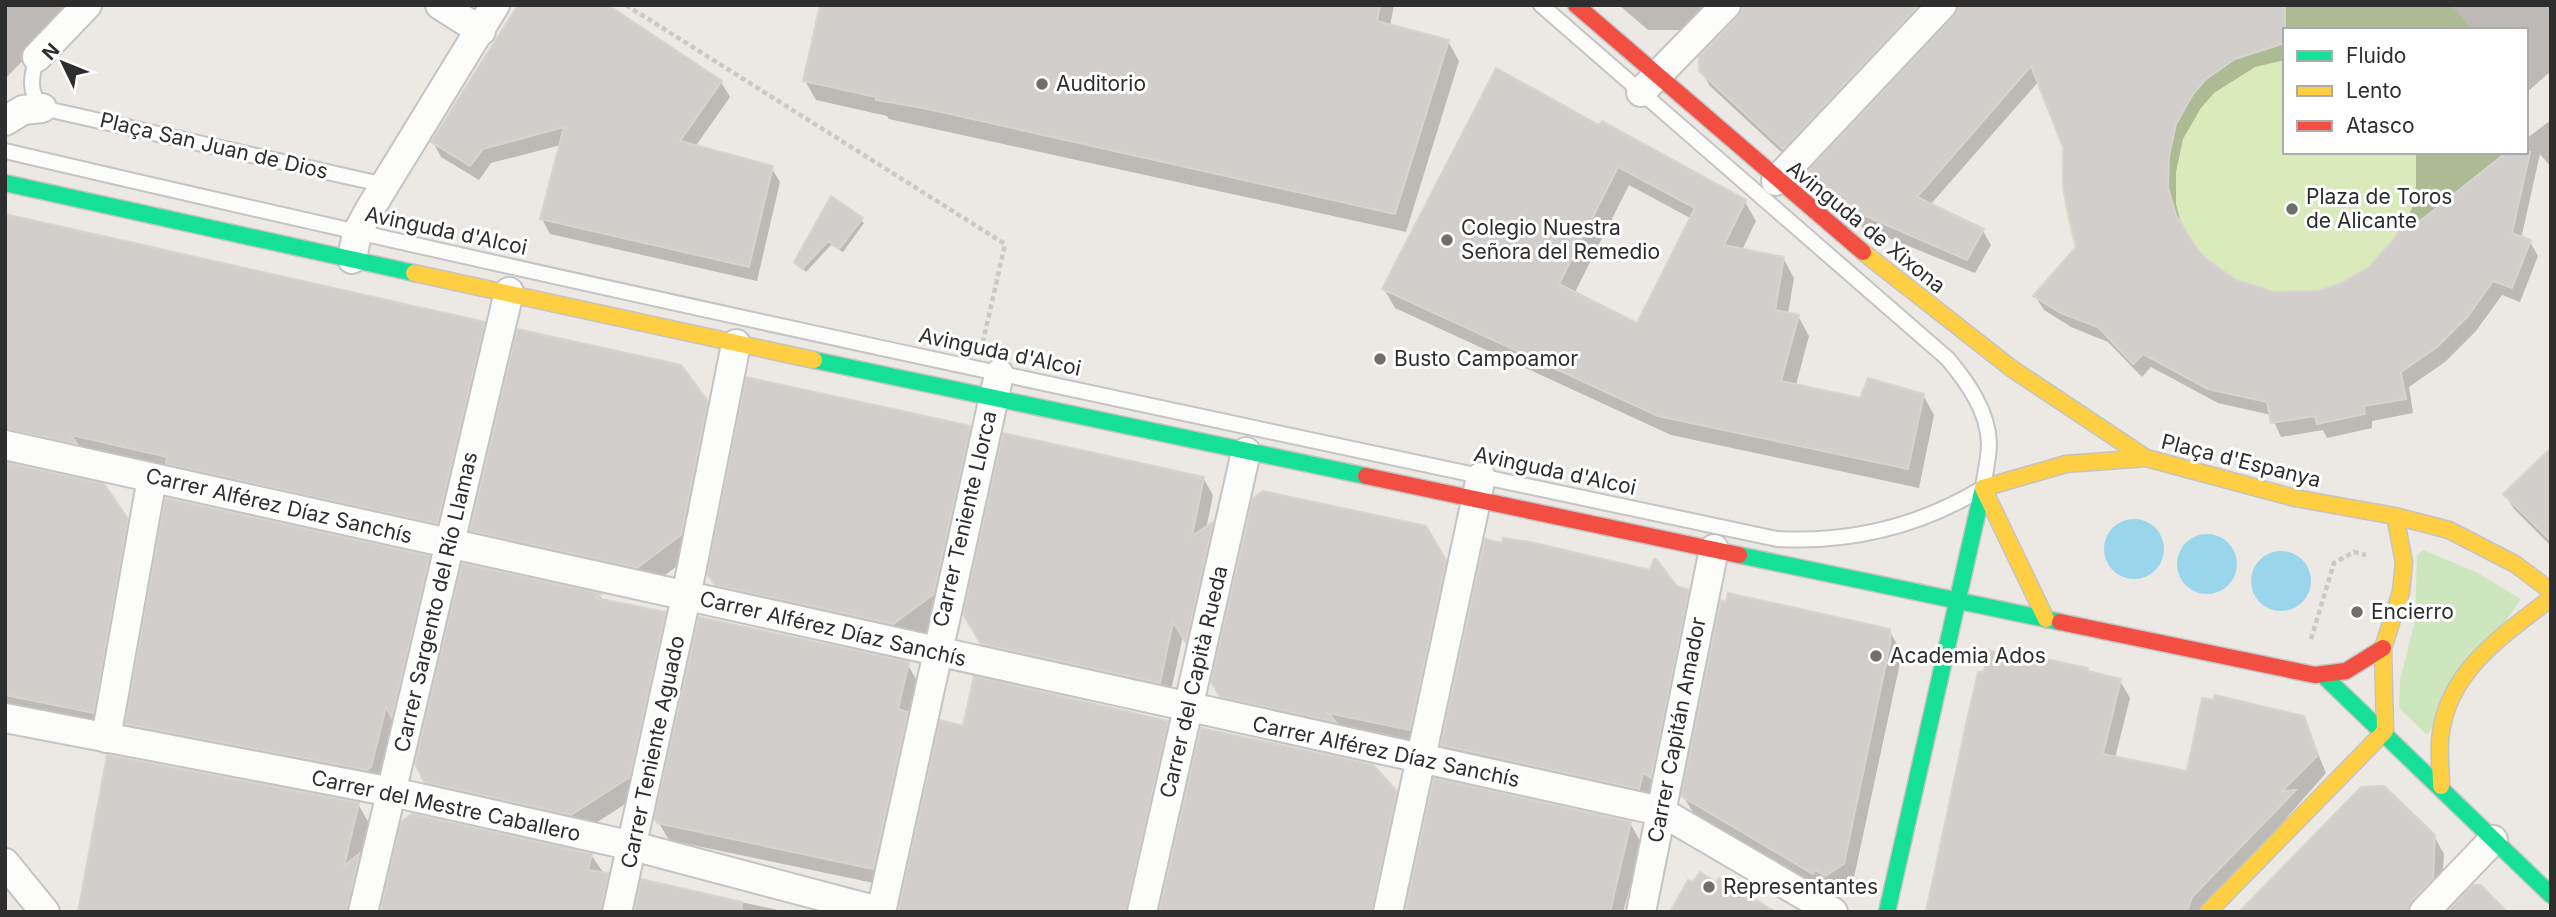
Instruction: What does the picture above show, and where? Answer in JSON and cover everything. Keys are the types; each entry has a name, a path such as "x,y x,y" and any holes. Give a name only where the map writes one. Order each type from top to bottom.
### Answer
{"main road":[{"name":"Avinguda de Xixona","path":"1576,5 1649,84 1776,181 2000,363 2082,421 2146,458"},
{"name":"Avinguda d'Alcoi","path":"5,183 354,246 509,292 736,344 996,386 1246,452 1478,488 1714,549 1958,600"},
{"name":"Plaça d'Espanya","path":"1983,488 2066,464 2146,458 2295,498 2395,516 2448,530 2515,564 2551,591"},
{"path":"2004,528 2013,504 2035,474"},
{"path":"1983,488 2046,619"},
{"path":"1887,912 1983,488"},
{"path":"2208,912 2385,731 2383,648 2401,592 2404,562 2395,516"},
{"path":"2441,786 2441,730 2450,698 2466,670 2551,598"},
{"path":"1958,600 2326,678 2353,670 2383,648"},
{"path":"2326,678 2385,731 2551,895"}],"street":[{"path":"37,57 86,5"},
{"path":"440,5 481,31"},
{"path":"354,246 385,185 495,5"},
{"path":"1649,84 1726,5"},
{"path":"1776,181 1942,5"},
{"name":"Plaça San Juan de Dios","path":"5,121 23,110 43,108"},
{"name":"Carrer Sargento del Río Llamas","path":"363,912 509,292"},
{"name":"Carrer Teniente Aguado","path":"617,912 686,597 736,344"},
{"name":"Carrer Teniente Llorca","path":"881,912 935,652 996,386"},
{"name":"Carrer Alférez Díaz Sanchís","path":"5,445 1189,709 1660,811 1833,912"},
{"name":"Carrer del Capità Rueda","path":"1142,912 1246,452"},
{"path":"106,738 152,478"},
{"path":"1388,912 1478,488"},
{"name":"Carrer Capitán Amador","path":"1641,912 1714,549"},
{"name":"Carrer del Mestre Caballero","path":"5,718 392,792 633,846 881,912"},
{"path":"2424,912 2493,840"},
{"path":"5,863 45,912"}],"lane":[{"name":"Avinguda de Xixona","path":"1541,5 1649,84 1948,359 1970,387 1982,414 1989,442 1983,488"},
{"path":"37,57 31,78 33,97 43,108"},
{"name":"Plaça San Juan de Dios","path":"43,108 385,185"},
{"name":"Avinguda d'Alcoi","path":"5,151 354,246 946,362 996,386 1478,488 1777,539 1822,541 1922,518 1946,510 1983,488"}],"path":[{"path":"626,5 1005,244 982,346 946,362"},
{"path":"2309,647 2334,563 2354,552 2404,562"}],"green space":[{"name":"Plaza de Toros de Alicante","path":"2131,5 2451,5 2471,28 2283,28 2283,154 2521,154 2512,233 2531,240 2512,288 2493,281 2452,330 2403,371 2406,399 2365,406 2365,414 2317,424 2315,416 2271,423 2266,398 2184,376 2148,349 2133,364 2098,327 2061,313 2033,296 2075,247 2063,193 2062,151 2067,113 2080,86"},
{"path":"2423,550 2476,572 2521,599 2427,735 2399,708 2400,680 2415,620 2417,555"}],"water":[{"path":"2128,519 2140,519 2156,527 2162,537 2162,561 2156,571 2140,579 2128,579 2112,571 2104,555 2104,543 2112,527"},
{"path":"2201,534 2213,534 2229,542 2235,552 2235,576 2229,586 2213,594 2201,594 2185,586 2177,570 2177,558 2185,542"},
{"path":"2275,551 2287,551 2306,564 2311,581 2309,593 2298,606 2287,611 2275,611 2256,598 2251,587 2251,575 2264,556"}],"building":[{"path":"518,5 608,5 722,81 680,141 773,166 749,267 540,219 564,127 483,149 470,166 431,142"},
{"path":"820,5 1380,5 1377,21 1449,40 1395,214 923,108 876,100 876,97 803,81"},
{"path":"1742,5 1919,5 1783,149 1699,71 1699,57 1738,17"},
{"name":"Plaza de Toros de Alicante","path":"1958,5 2285,5 2283,44 2235,59 2206,79 2193,94 2176,124 2169,156 2168,188 2176,215 2195,246 2205,258 2236,280 2275,292 2318,291 2340,284 2369,267 2395,238 2404,220 2411,228 2504,154 2530,152 2512,233 2531,240 2512,288 2493,281 2468,316 2437,347 2401,372 2406,399 2364,406 2365,414 2317,424 2315,416 2271,423 2267,402 2208,389 2143,354 2133,364 2098,327 2061,313 2033,296 2076,247 2063,188 2063,147 2031,66 1917,197 1984,229 1967,260 1852,210 1850,212 1806,173 1954,16"},
{"path":"1496,68 1599,125 1602,121 1746,200 1724,245 1784,257 1775,310 1799,315 1781,381 1860,398 1868,378 1924,394 1908,469 1658,416 1382,289","holes":["1618,167 1695,208 1637,323 1559,284"]},
{"path":"831,196 863,218 839,249 828,241 802,269 794,262"},
{"path":"5,214 485,322 437,524 166,464 167,457 71,435 77,444 5,429"},
{"path":"517,329 681,365 708,401 681,535 637,568 470,531"},
{"path":"746,377 971,426 933,595 893,624 715,585 707,574"},
{"path":"1003,433 1204,477 1192,536 1213,522 1186,643 1173,622 1160,683 981,644 963,614"},
{"path":"2551,448 2551,541 2503,494"},
{"path":"5,462 104,484 128,519 94,713 5,695"},
{"path":"1263,491 1426,526 1446,560 1410,730 1328,713 1336,722 1220,697 1211,682 1253,498"},
{"path":"165,498 430,556 392,718 386,707 371,767 367,770 125,724"},
{"path":"1503,538 1650,570 1654,559 1677,586 1689,590 1651,778 1643,773 1639,789 1441,745 1485,539 1502,543"},
{"path":"462,563 602,594 596,598 666,612 630,777 571,815 424,782 415,764"},
{"path":"1728,593 1890,629 1890,644 1844,864 1825,876 1815,870 1813,874 1681,796 1721,600 1726,602"},
{"path":"699,617 909,662 898,709 908,712 873,869 657,823 654,818"},
{"path":"1988,650 2006,655 2008,651 2088,668 2088,671 2121,679 2103,754 2187,771 2202,698 2214,700 2215,695 2304,716 2318,755 2282,791 2296,790 2192,897 2187,912 1926,912 1978,672 1984,672"},
{"path":"974,676 1168,721 1126,912 898,912 940,720 963,726"},
{"path":"1201,728 1373,765 1397,791 1372,912 1159,912"},
{"path":"107,755 359,803 344,866 359,854 347,912 78,912"},
{"path":"1434,778 1631,822 1610,912 1405,912"},
{"path":"2384,786 2435,835 2433,879 2412,900 2408,912 2239,912 2361,787"},
{"path":"412,814 592,854 588,870 609,873 601,912 380,912 401,822"},
{"name":"Representantes","path":"1700,872 1716,882 1719,878 1776,912 1670,912 1688,880 1693,882"},
{"path":"641,879 742,902 741,912 634,912"},
{"path":"2473,885 2481,885 2507,912 2447,912"}],"traffic: fast":[{"path":"5,183 414,273"},
{"path":"814,360 1366,476"},
{"path":"1887,912 1983,488"},
{"path":"1739,555 2060,622"},
{"path":"2326,678 2551,895"}],"traffic: slow":[{"path":"1863,252 2011,368 2146,458"},
{"path":"414,273 814,360"},
{"path":"1983,488 2066,464 2146,458 2295,498 2395,516 2449,530 2515,564 2551,591"},
{"path":"1983,488 2046,619"},
{"path":"2208,912 2385,731 2383,648 2401,592 2404,562 2395,516"},
{"path":"2441,786 2441,732 2446,710 2456,690 2482,655 2551,598"}],"traffic: jam":[{"path":"1576,5 1863,252"},
{"path":"1366,476 1739,555"},
{"path":"2060,622 2315,675 2346,671 2383,648"}],"place":[{"name":"Auditorio","path":"1042,84"},
{"name":"Plaza de Toros de Alicante","path":"2292,209"},
{"name":"Colegio Nuestra Señora del Remedio","path":"1447,240"},
{"name":"Busto Campoamor","path":"1380,359"},
{"name":"Encierro","path":"2357,612"},
{"name":"Academia Ados","path":"1876,656"},
{"name":"Representantes","path":"1709,887"}]}
